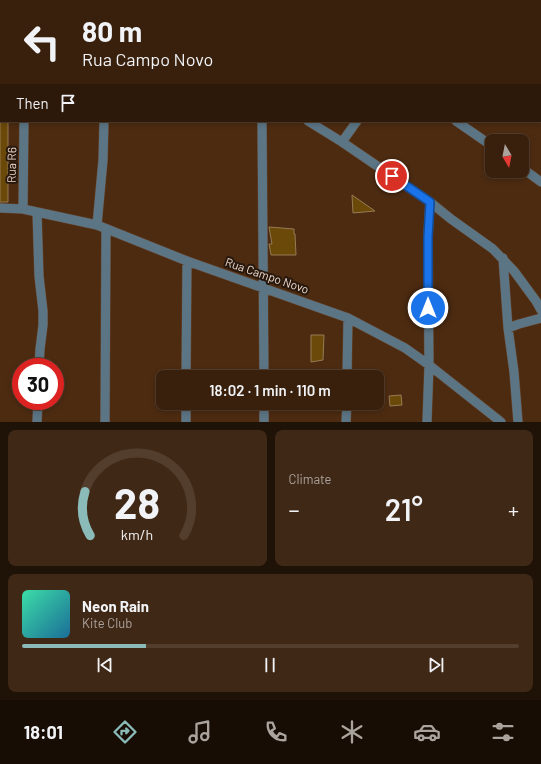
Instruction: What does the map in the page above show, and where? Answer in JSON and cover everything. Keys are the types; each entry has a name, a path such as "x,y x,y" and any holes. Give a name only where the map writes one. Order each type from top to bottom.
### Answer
{"street":[{"name":"Rua R6","path":"23,209 24,122"},
{"path":"104,122 101,227 104,422"},
{"path":"262,122 264,370"},
{"path":"310,122 342,142 430,202 493,249 514,271 541,310"},
{"path":"342,142 356,122"},
{"path":"462,122 485,140"},
{"path":"529,173 540,180"},
{"path":"427,422 429,365 428,237 430,202"},
{"name":"Rua Campo Novo","path":"0,208 23,209 101,227 187,261 348,318 405,348 501,422"},
{"path":"37,212 39,276 43,312 40,358"},
{"path":"503,258 508,328 514,372 518,422"},
{"path":"186,370 187,261"},
{"path":"347,370 348,318"},
{"path":"508,328 541,318"},
{"path":"37,422 38,410"},
{"path":"186,410 186,422"},
{"path":"264,410 264,422"},
{"path":"346,422 347,410"}],"building":[{"path":"0,122 8,122 8,202 0,202"},
{"path":"352,195 375,211 353,213"},
{"path":"269,227 294,229 296,255 271,255 269,244 272,244"},
{"path":"311,335 324,335 323,360 311,362"},
{"path":"401,395 402,405 390,406 389,396"}],"route":[{"path":"392,176 430,202 428,237 428,308"}]}
